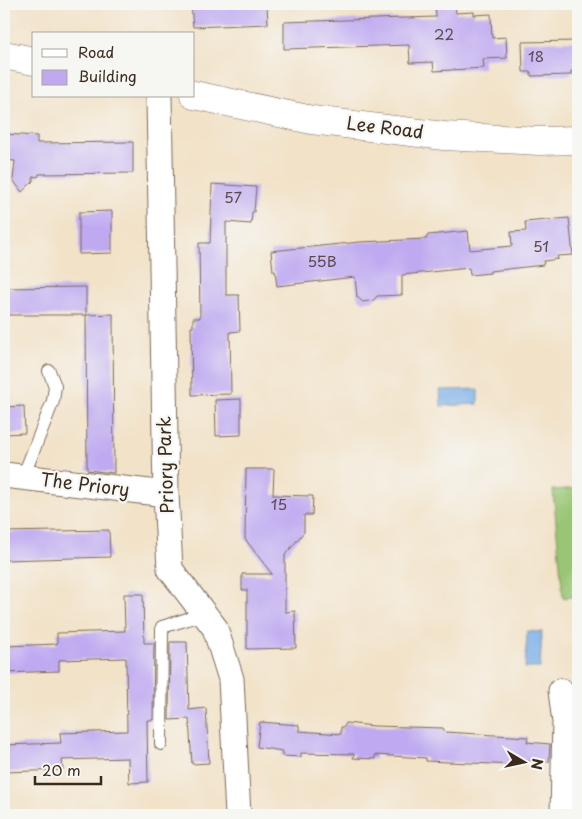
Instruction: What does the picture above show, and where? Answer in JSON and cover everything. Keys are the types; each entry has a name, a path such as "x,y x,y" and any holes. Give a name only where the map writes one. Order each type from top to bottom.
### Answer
{"main road":[{"path":"4,55 32,61"},
{"name":"Lee Road","path":"195,95 312,120 444,136 539,141 578,140"}],"street":[{"name":"Priory Park","path":"159,98 166,494 170,568 215,628 231,679 238,815"},
{"name":"The Priory","path":"13,476 166,494"},
{"path":"561,690 565,722 563,815"}],"lane":[{"path":"13,476 53,401 54,386 49,371"},
{"path":"161,744 162,627 204,614"}],"green space":[{"path":"578,488 578,596 563,598 553,490"}],"water":[{"path":"478,389 478,404 441,406 440,390"},
{"path":"527,631 542,632 540,668 525,668"}],"building":[{"path":"191,4 267,4 268,24 193,27"},
{"path":"435,4 455,4 456,13 474,12 474,15 491,14 492,38 506,37 507,58 483,59 484,68 434,71 433,62 410,63 409,45 284,49 284,22 436,17"},
{"path":"578,41 578,71 571,71 571,75 531,76 531,72 523,72 522,42"},
{"path":"4,134 37,136 37,143 133,142 133,173 39,174 38,177 33,176 33,181 22,192 13,180 15,161 4,160"},
{"path":"212,184 256,187 254,212 252,212 251,224 226,222 226,295 239,295 240,331 230,332 231,394 192,395 191,327 193,327 193,318 200,318 199,243 210,243"},
{"path":"112,211 112,253 79,254 79,212"},
{"path":"569,218 573,255 557,256 558,259 544,261 543,265 490,271 490,273 470,275 469,268 402,275 402,295 377,296 374,300 363,302 357,297 355,277 277,286 275,271 273,271 271,251 360,242 426,239 428,235 468,231 470,250 512,246 511,232 526,231 525,222"},
{"path":"86,287 86,315 6,315 5,288"},
{"path":"113,314 114,473 87,470 86,315"},
{"path":"241,399 241,435 216,436 215,400"},
{"path":"24,406 25,433 4,434 4,407"},
{"path":"246,469 274,469 273,495 313,496 312,515 304,515 304,532 285,555 285,612 295,611 296,648 247,649 247,590 242,590 242,574 272,574 245,539"},
{"path":"109,530 110,557 4,560 4,532"},
{"path":"124,594 143,594 144,643 154,643 153,720 147,720 148,782 129,783 128,758 62,760 63,770 4,772 4,745 61,743 60,733 127,731 126,658 59,660 59,671 4,673 4,646 57,644 57,633 125,631"},
{"path":"170,642 187,642 189,710 206,708 209,763 192,764 189,719 169,720"},
{"path":"260,722 299,725 299,731 341,734 341,727 344,727 346,723 374,726 443,728 445,732 528,737 527,742 550,744 549,762 515,760 515,765 426,761 426,758 375,755 375,759 353,758 354,754 301,753 301,757 282,756 282,751 257,747"}]}
